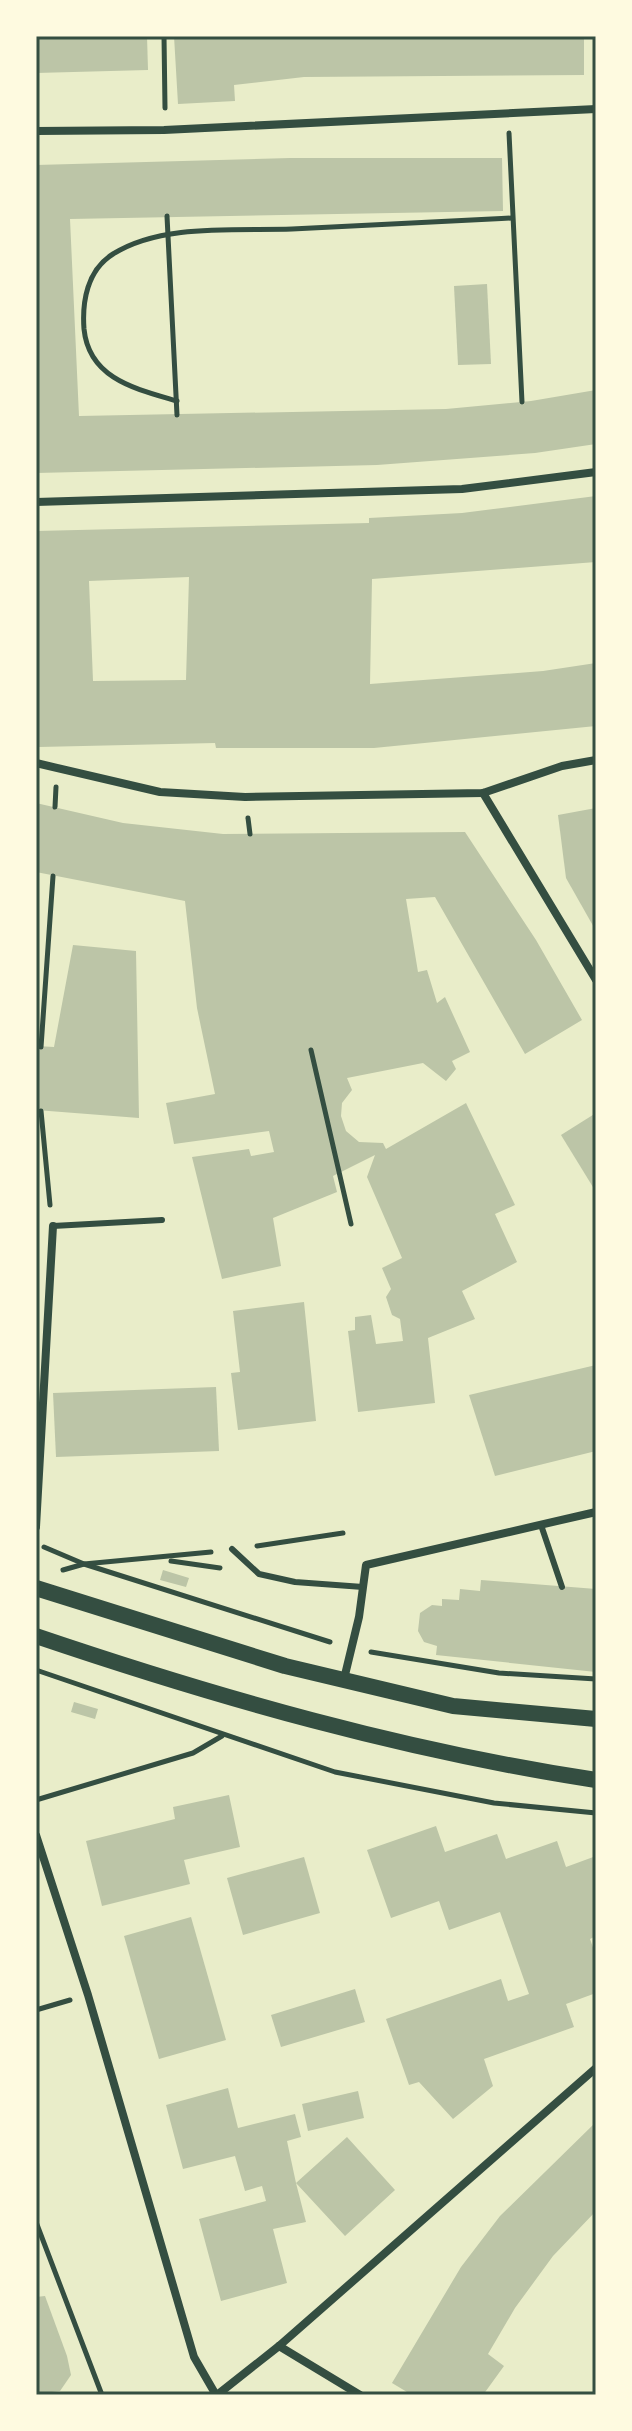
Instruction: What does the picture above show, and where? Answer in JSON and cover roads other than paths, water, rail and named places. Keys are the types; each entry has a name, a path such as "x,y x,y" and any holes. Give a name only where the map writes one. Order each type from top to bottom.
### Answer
{"main road":[{"path":"36,1588 285,1666 453,1706 596,1719"},
{"path":"36,1636 190,1687 341,1730 596,1780"}],"street":[{"path":"36,131 164,130 509,116 596,109"},
{"path":"36,502 462,489 596,472"},
{"path":"36,763 160,792 245,797 483,793 562,766 596,760"},
{"path":"483,793 596,980"},
{"path":"36,1527 53,1226"},
{"path":"344,1680 366,1565 596,1512"},
{"path":"36,1835 88,1995 194,2357 216,2395 279,2346 596,2068"},
{"path":"279,2346 360,2395"}],"lane":[{"path":"53,1226 162,1220"},
{"path":"541,1525 562,1587"},
{"path":"232,1549 259,1574 295,1582 363,1587"}]}
